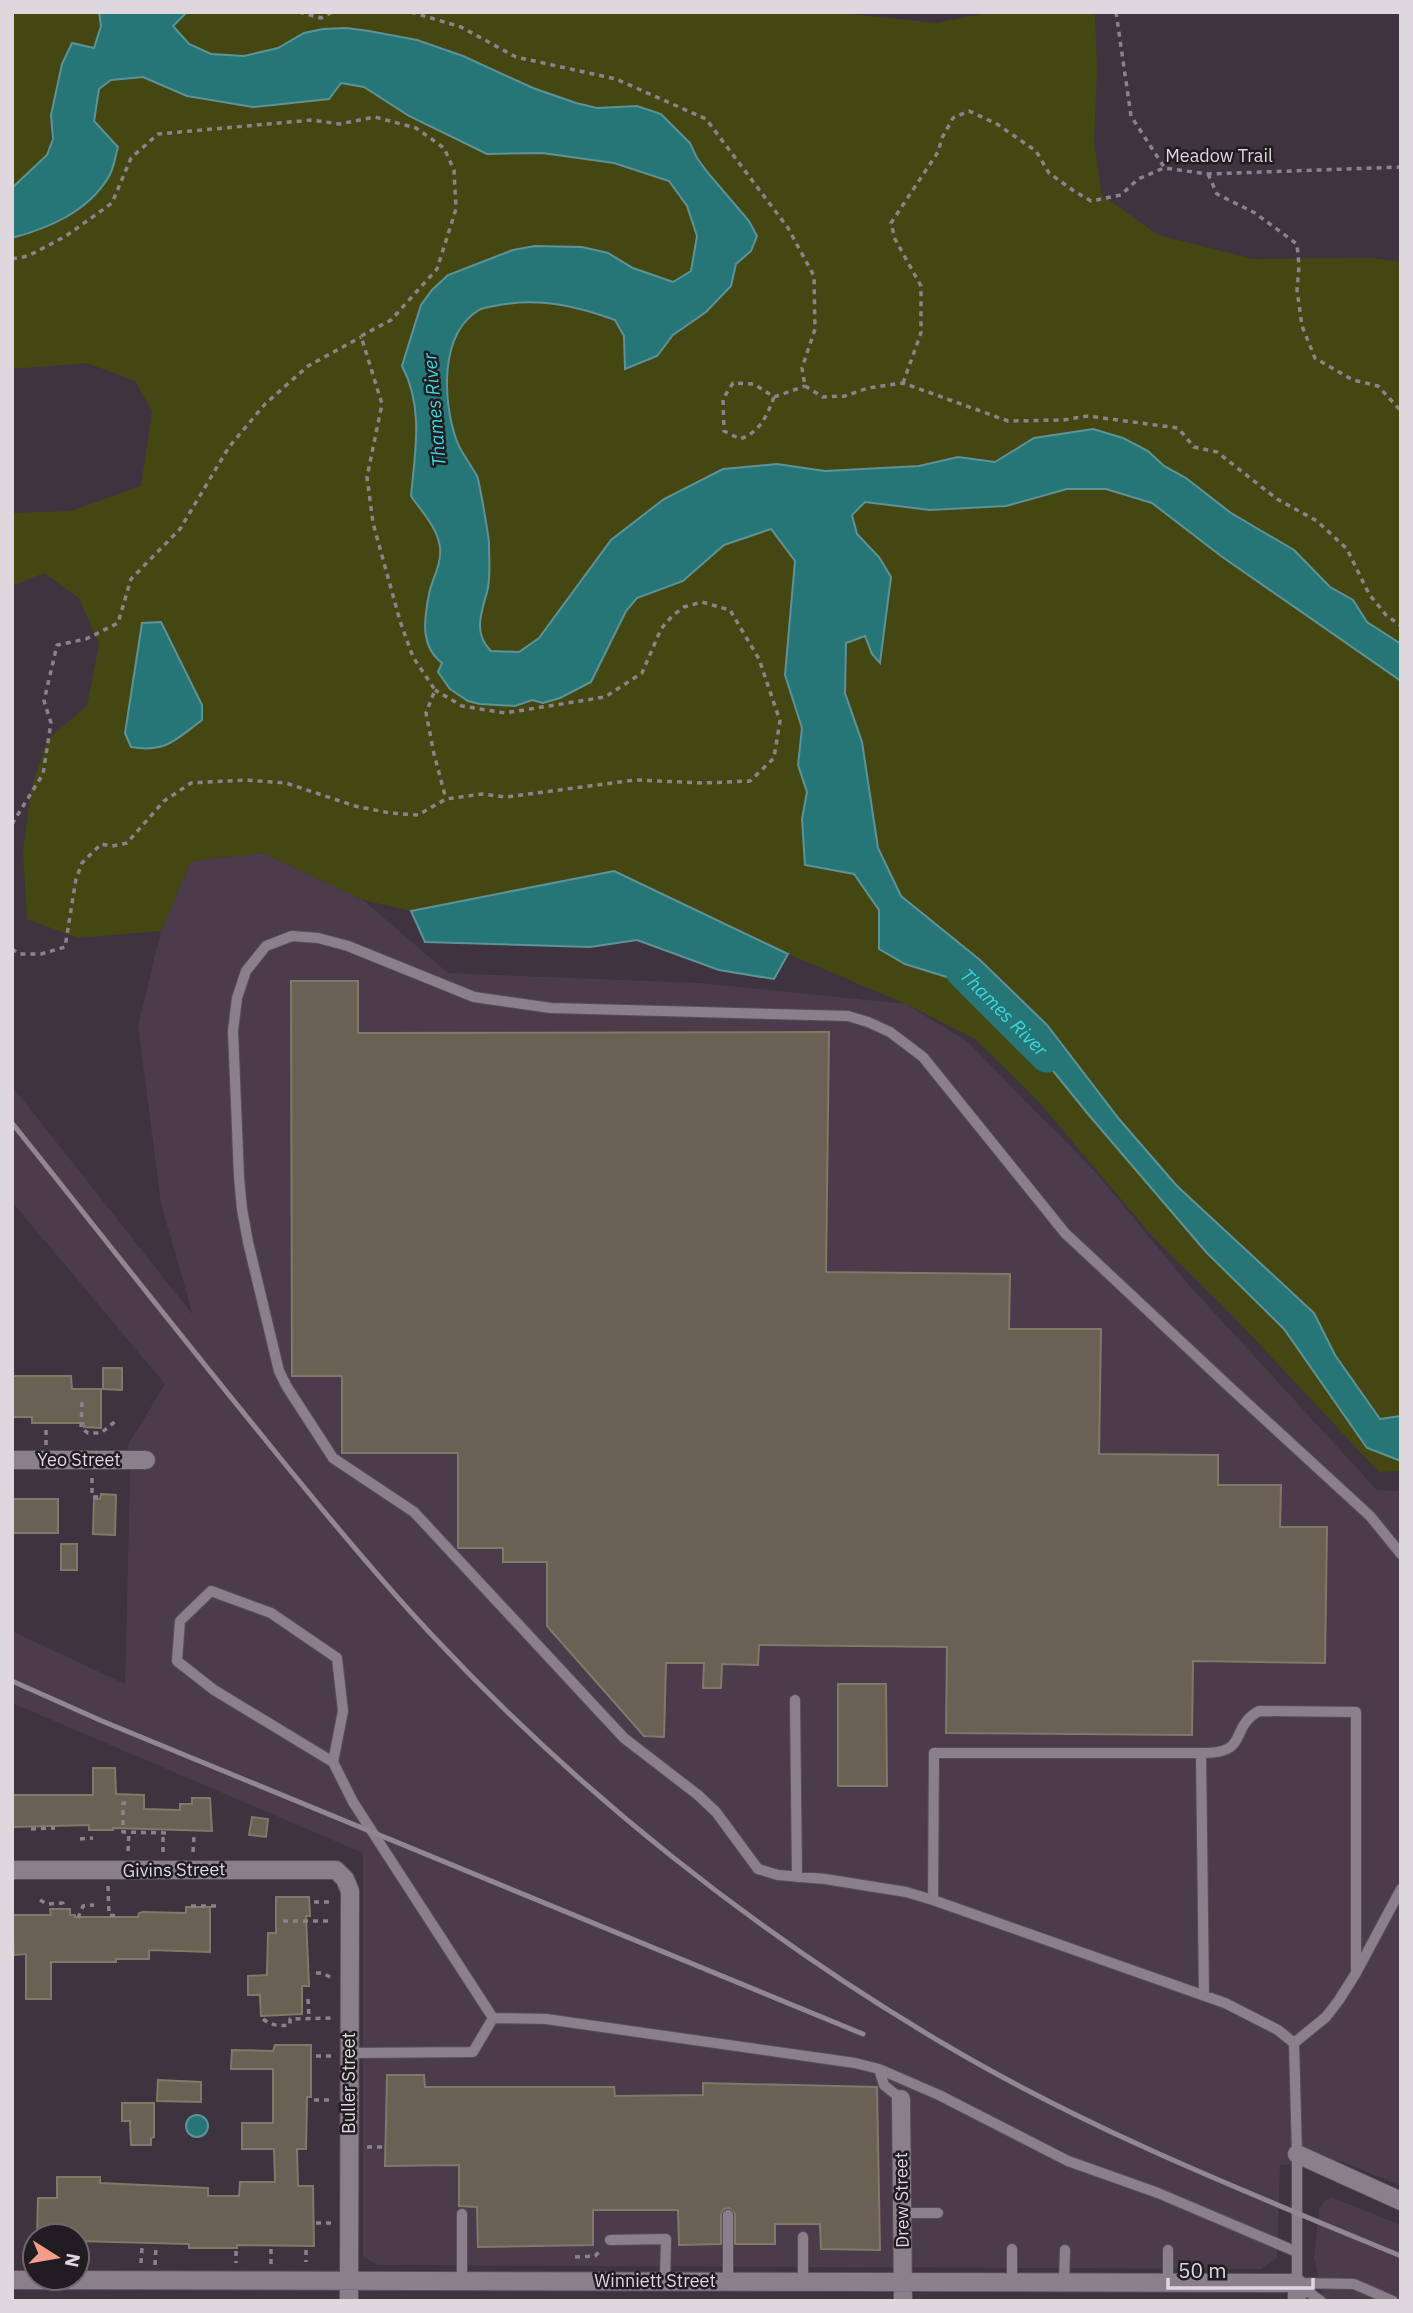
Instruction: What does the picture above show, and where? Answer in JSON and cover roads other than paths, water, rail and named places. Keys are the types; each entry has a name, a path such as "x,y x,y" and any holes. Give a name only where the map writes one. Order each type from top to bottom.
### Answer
{"street":[{"name":"Yeo Street","path":"12,1460 146,1460"},
{"name":"Givins Street","path":"12,1870 336,1870"},
{"name":"Buller Street","path":"336,1870 345,1879 350,1891 343,2054 349,2301"},
{"name":"Drew Street","path":"901,2099 903,2301"},
{"path":"1297,2154 1401,2201"},
{"name":"Winniett Street","path":"12,2280 1064,2282 1168,2283 1297,2292"}],"lane":[{"path":"1297,2292 1294,2043 1260,2020 1204,1995 933,1900 882,1888 766,1873 758,1869 716,1812 624,1738 414,1512 333,1458 287,1387 272,1345 242,1209 233,1031 237,998 246,971 266,946 292,936 318,938 348,946 474,997 503,1002 551,1008 848,1016 890,1031 923,1057 1065,1233 1370,1516 1401,1554"},
{"path":"333,1762 343,1712 337,1658 271,1613 211,1591 180,1621 177,1661 214,1690 333,1762 353,1802 493,2018"},
{"path":"795,1700 797,1877"},
{"path":"933,1900 934,1753 1226,1752 1232,1747 1247,1721 1259,1711 1356,1712 1356,1973"},
{"path":"1201,1753 1204,1995"},
{"path":"1294,2043 1326,2017 1356,1973 1401,1889"},
{"path":"343,2054 473,2052 493,2018"},
{"path":"493,2018 546,2019 855,2063 879,2069 939,2095 1068,2161 1158,2193 1297,2252"},
{"path":"879,2069 884,2085 901,2099"},
{"path":"903,2213 938,2213"},
{"path":"462,2214 462,2281"},
{"path":"728,2215 728,2281"},
{"path":"803,2236 803,2282"},
{"path":"610,2240 666,2239 665,2281"},
{"path":"1012,2282 1013,2249"},
{"path":"1064,2282 1065,2250"},
{"path":"1168,2250 1168,2283"},
{"path":"1297,2292 1354,2284 1393,2301"},
{"path":"1297,2292 1321,2301"}],"water":[{"path":"99,12 187,12 173,26 189,44 211,54 244,56 278,48 304,33 323,29 369,31 417,40 463,56 533,88 576,103 597,108 637,106 661,114 690,143 708,173 749,221 757,236 751,251 736,264 731,286 706,312 673,335 657,356 625,369 624,336 615,320 585,310 525,302 484,308 466,321 457,335 448,369 448,406 458,444 477,476 484,509 489,544 489,575 480,630 491,651 519,652 539,638 611,540 664,499 723,469 777,464 825,471 919,466 958,457 995,462 1034,438 1093,429 1123,438 1148,451 1164,466 1186,478 1231,513 1294,550 1330,587 1353,600 1367,622 1401,644 1401,681 1221,556 1152,503 1106,489 1067,489 1006,506 930,510 865,502 852,515 857,534 879,557 891,577 880,663 872,654 865,636 846,643 845,693 862,742 878,848 901,896 980,960 1047,1025 1119,1119 1177,1186 1314,1313 1335,1355 1380,1419 1401,1416 1401,1461 1367,1448 1284,1329 1206,1252 1003,1009 950,978 905,964 879,949 879,910 854,874 805,865 802,819 807,792 798,765 802,728 785,675 795,561 771,529 724,545 683,581 637,598 626,611 591,682 560,698 543,703 532,700 515,706 480,704 468,701 450,689 438,672 442,663 430,649 425,623 429,594 440,559 440,547 432,526 411,496 416,414 409,382 402,366 421,305 448,275 513,250 535,246 582,247 608,253 633,268 673,282 691,271 697,236 687,206 669,181 614,163 542,153 487,154 409,116 364,87 341,83 329,99 253,107 187,96 143,77 111,80 99,89 94,121 118,147 112,171 99,190 66,217 12,238 12,188 47,155 53,139 51,115 62,64 72,43 94,48 101,26"},
{"path":"161,622 202,705 202,720 170,743 153,748 131,747 125,733 142,623"},
{"path":"614,871 788,954 774,979 719,970 637,940 590,947 425,942 411,911"},
{"path":"193,2115 201,2115 208,2122 208,2130 201,2137 193,2137 186,2130 186,2122"}],"waterway":[{"name":"Thames River","path":"963,971 1047,1055"}],"railway":[{"path":"12,1123 305,1488 408,1610 487,1692 547,1749 672,1857 805,1955 874,2001 999,2075 1111,2132 1401,2256"},
{"path":"12,1681 102,1721 863,2034"}]}
